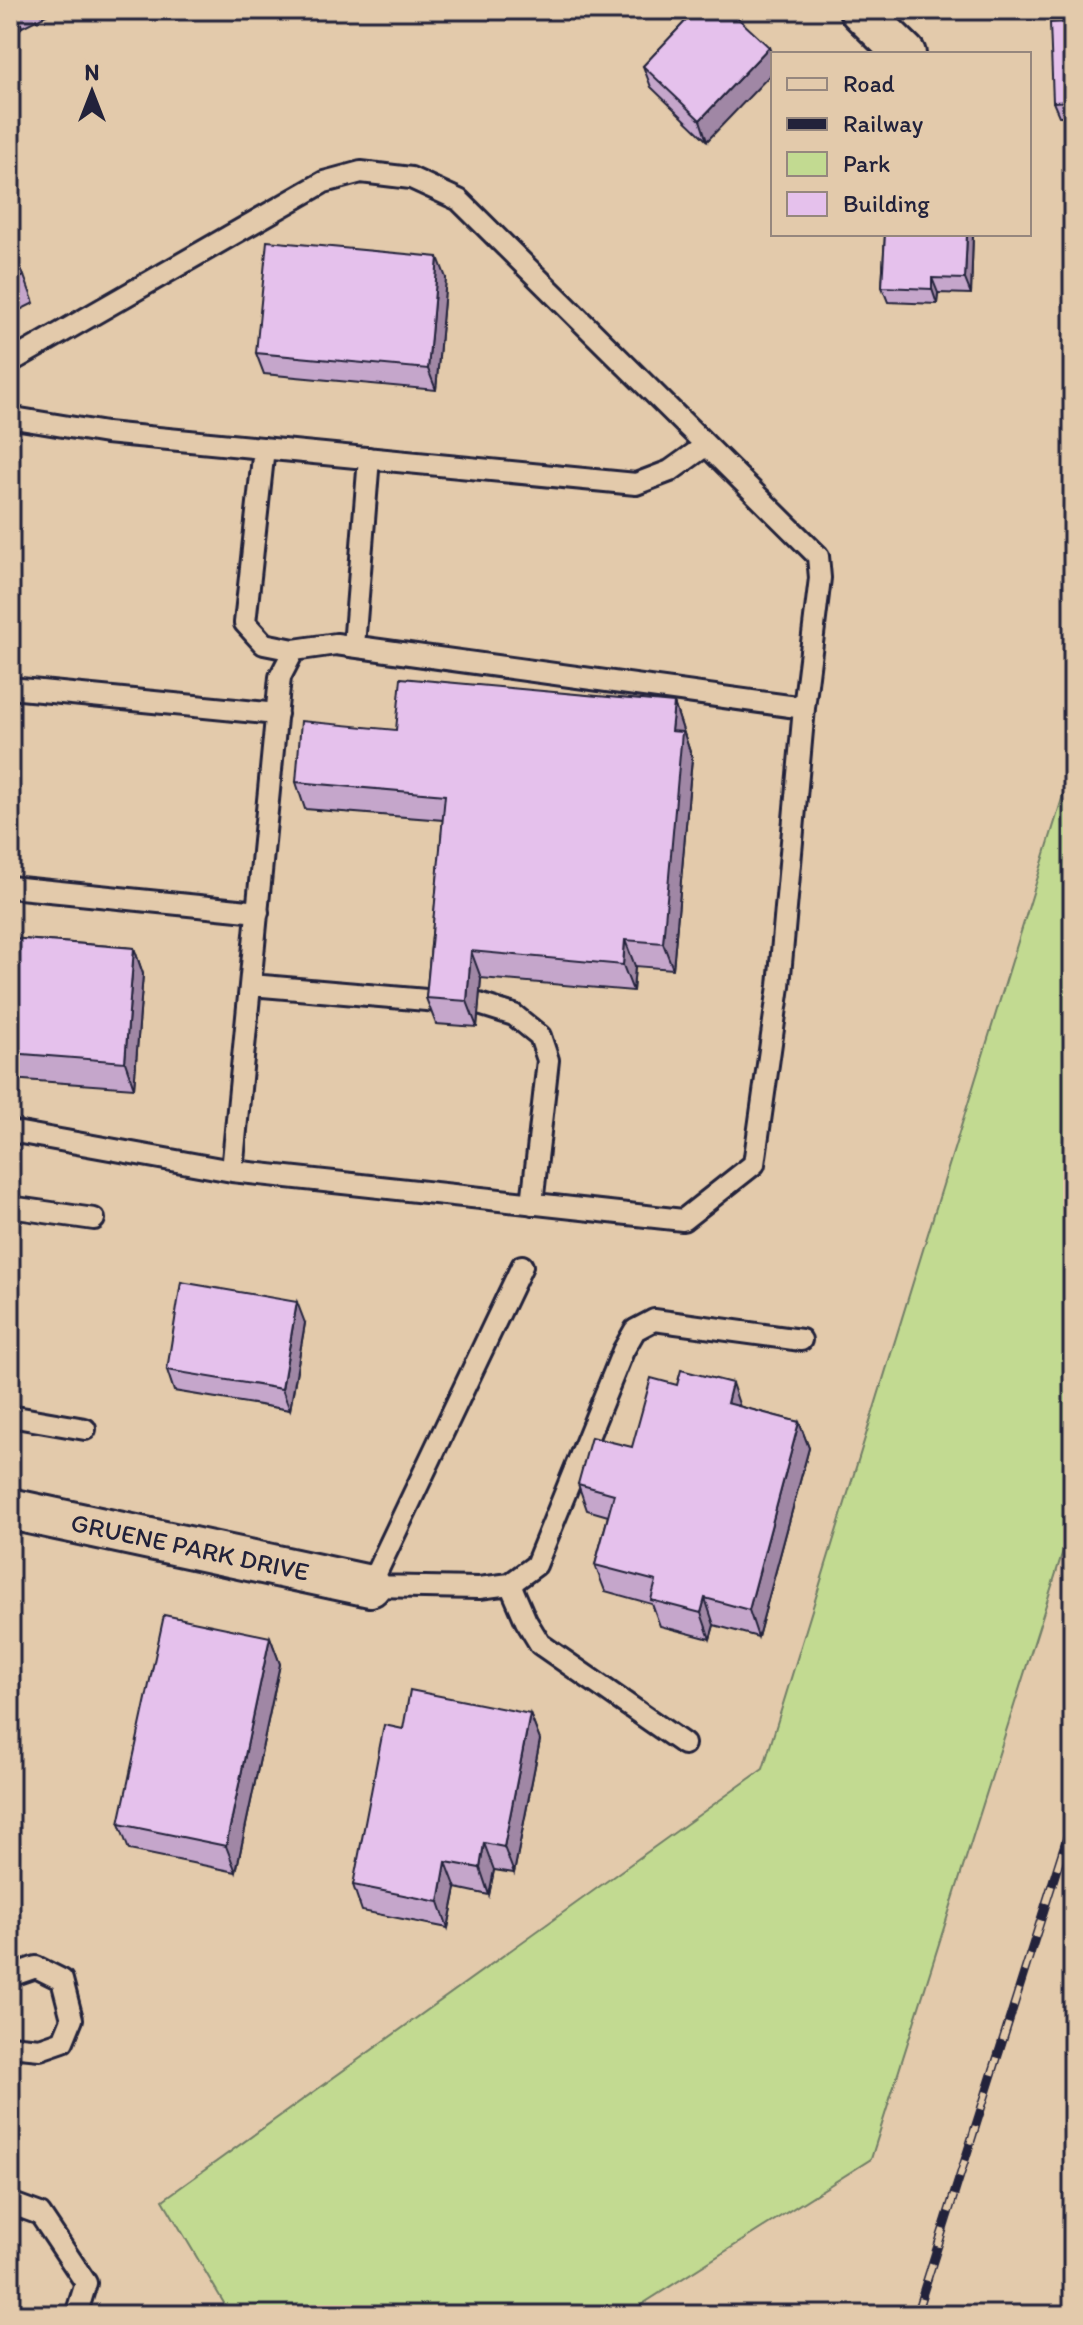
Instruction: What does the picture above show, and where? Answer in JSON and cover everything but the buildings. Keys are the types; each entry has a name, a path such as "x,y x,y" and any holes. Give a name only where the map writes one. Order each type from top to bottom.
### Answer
{"street":[{"path":"860,10 903,52"},
{"name":"GRUENE PARK DRIVE","path":"10,1509 370,1586"}],"lane":[{"path":"10,362 324,182 361,172 411,178 459,200 818,556 820,578 804,708 779,986 754,1164 683,1220 232,1171 10,1131"},
{"path":"10,413 14,418 106,433 636,484 670,471 705,446"},
{"path":"264,448 245,623 264,644 294,650 336,644 354,646 804,708"},
{"path":"354,646 369,458"},
{"path":"232,1171 280,677 294,650"},
{"path":"10,688 277,714"},
{"path":"10,887 258,912"},
{"path":"251,985 438,1001"},
{"path":"479,1004 514,1015 540,1036 548,1060 532,1204"},
{"path":"10,1207 94,1219"},
{"path":"522,1266 370,1586 479,1588 510,1584 536,1565 623,1351 635,1330 654,1320 801,1340"},
{"path":"10,1416 85,1429"},
{"path":"510,1584 540,1644 684,1744"},
{"path":"10,1976 36,1967 62,1980 72,2019 63,2041 40,2049 10,2046"},
{"path":"10,2203 40,2214 86,2283 76,2315"}],"green space":[{"path":"1073,763 1073,1519 871,2159 625,2315 231,2315 163,2200 763,1769"}],"railway":[{"path":"916,2315 1073,1818"}]}
